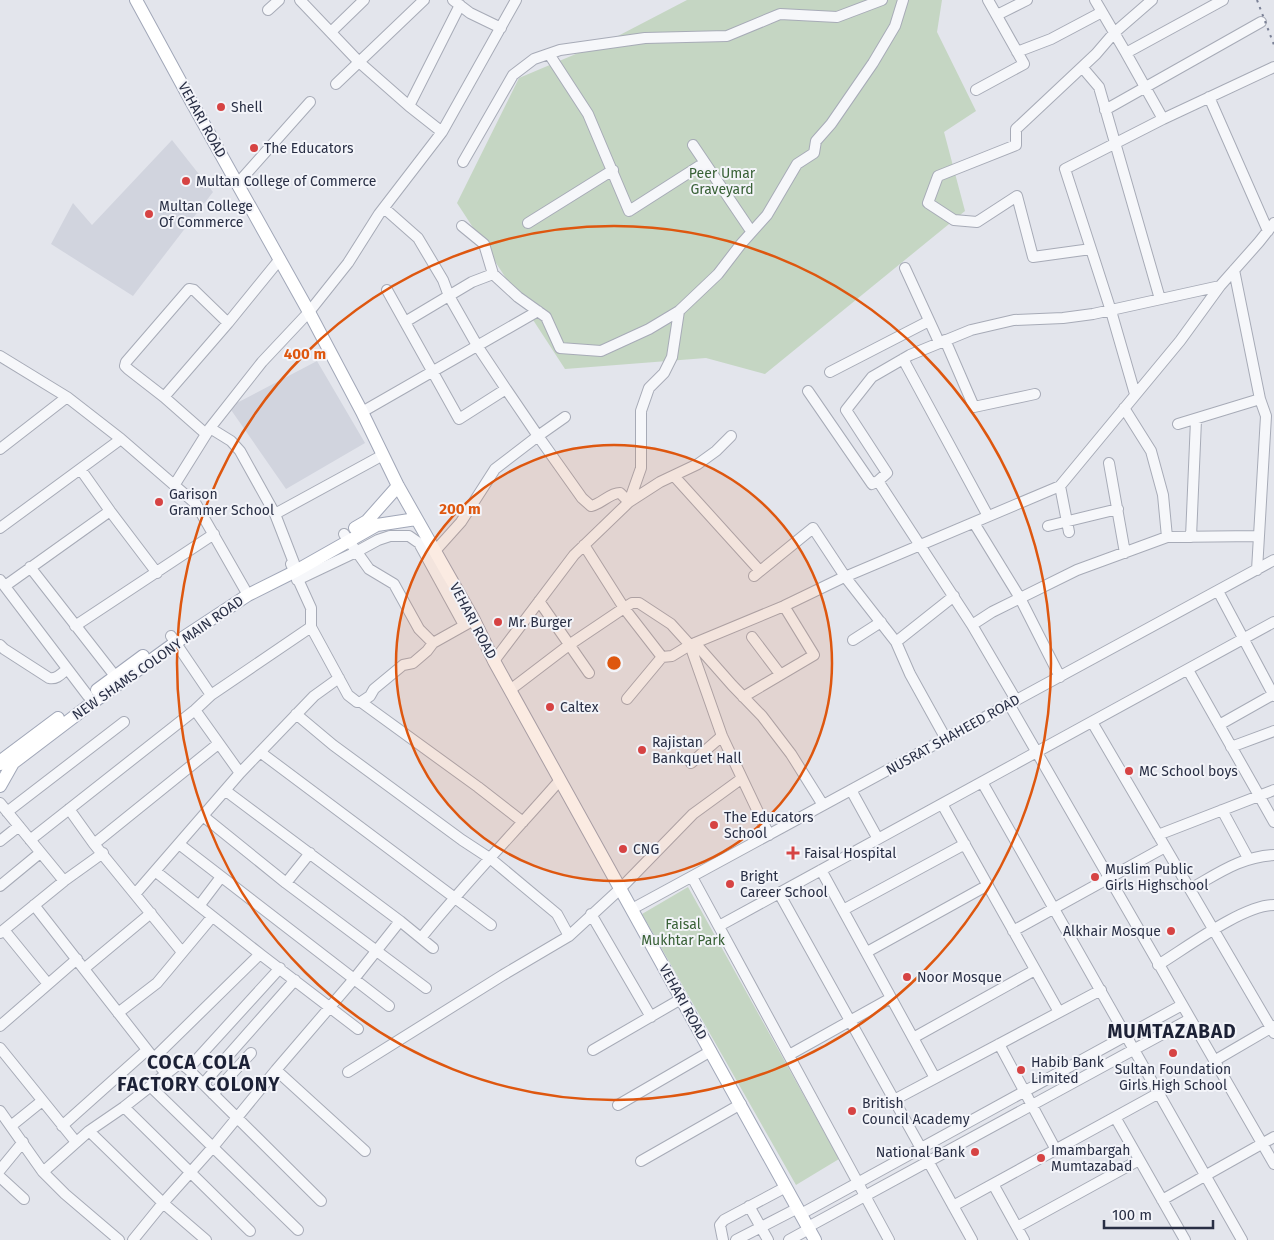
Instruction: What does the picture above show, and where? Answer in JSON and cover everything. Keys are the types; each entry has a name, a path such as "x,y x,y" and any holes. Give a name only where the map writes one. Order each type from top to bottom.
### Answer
{"main road":[{"name":"VEHARI ROAD","path":"136,0 309,312 362,412 398,486 435,552 469,623 494,661 811,1232"},
{"name":"NEW SHAMS COLONY MAIN ROAD","path":"0,764 2,760 115,676 246,592 294,570 346,538 367,521 398,486"},
{"name":"NEW SHAMS COLONY MAIN ROAD","path":"346,538 377,525 416,519"},
{"name":"NEW SHAMS COLONY MAIN ROAD","path":"0,786 13,763 173,640"}],"street":[{"path":"268,10 279,0"},
{"path":"300,0 360,62 409,106 442,132"},
{"path":"331,32 364,0"},
{"path":"336,84 424,0"},
{"path":"175,484 208,431 262,362 309,312 348,263 384,208 442,132 516,0"},
{"path":"462,162 513,75 534,59 560,50 645,38 727,36 780,14 837,17 882,0"},
{"path":"462,226 484,244 493,274 518,297 546,317 560,348 601,351 649,329 679,310 718,274 751,231 767,214 797,164 814,153 816,141 831,124 873,63 895,26 903,0"},
{"path":"976,90 1024,64 988,0"},
{"path":"996,15 1027,0"},
{"path":"1095,0 1163,119"},
{"path":"1091,249 1033,257 1017,196 977,222 954,220 928,203 938,176 1016,145 1016,129 1082,68 1114,33 1152,0"},
{"path":"1126,53 1223,0"},
{"path":"409,106 456,3 470,13 501,28"},
{"path":"1018,52 1051,39 1102,12"},
{"path":"1105,110 1260,22"},
{"path":"549,54 588,114 629,211 704,163"},
{"path":"1135,394 1111,310 1065,169 1163,119 1274,67"},
{"path":"1082,68 1099,87 1160,298"},
{"path":"627,699 662,657 672,656 692,644 1060,486 1180,341 1220,286 1271,227 1209,97"},
{"path":"238,183 310,102"},
{"path":"693,145 751,231"},
{"path":"528,223 613,170"},
{"path":"384,208 418,238 443,280 478,347 587,504 595,506 616,493 620,493 629,502"},
{"path":"164,397 280,260"},
{"path":"905,268 929,321 942,341 974,407 1035,394"},
{"path":"1234,270 1260,399 1266,416 1257,570"},
{"path":"405,322 472,282 493,274"},
{"path":"808,391 872,484 887,472 846,410 872,377 903,359 971,330 1014,320 1063,318 1111,310 1220,286"},
{"path":"228,323 194,290 189,289 126,362 125,366 208,431 231,441 240,451 275,514 294,570 312,608 311,626 348,695 357,702 361,702 523,822"},
{"path":"387,290 459,419 506,389"},
{"path":"629,502 641,468 641,412 649,388 664,373 672,357 679,310"},
{"path":"362,412 538,311"},
{"path":"830,372 929,321"},
{"path":"1,358 67,397 121,439 196,504 246,592"},
{"path":"903,359 988,516"},
{"path":"0,449 67,397"},
{"path":"1178,424 1260,399"},
{"path":"1124,408 1151,451 1163,494 1167,537"},
{"path":"435,552 461,522 496,469 566,416"},
{"path":"1191,537 1196,420"},
{"path":"494,661 574,555 629,502 660,482 698,464 716,451 731,436"},
{"path":"0,528 121,439"},
{"path":"275,514 383,455"},
{"path":"1109,463 1126,553"},
{"path":"81,470 157,572"},
{"path":"674,476 757,574 813,528 846,578 896,642 910,674 946,739"},
{"path":"878,481 972,625 1037,752 1274,1164"},
{"path":"1060,486 1068,527"},
{"path":"1048,526 1068,527 1118,509"},
{"path":"88,696 2,583 30,567 110,511"},
{"path":"974,523 1020,598 1060,677"},
{"path":"75,626 214,534"},
{"path":"294,570 356,552 390,536 409,536 414,538 428,557 469,623 433,643 413,663 403,665 361,702"},
{"path":"972,625 992,612 1077,570 1167,537 1259,536"},
{"path":"346,538 369,569 394,584 418,629 433,643"},
{"path":"584,545 624,608 662,657"},
{"name":"NUSRAT SHAHEED ROAD","path":"632,909 1274,560"},
{"path":"30,567 115,676"},
{"path":"1218,591 1274,695 1219,725"},
{"path":"896,642 954,596"},
{"path":"539,601 589,673"},
{"path":"510,690 624,608 632,603 638,603 672,624 762,716 791,754 823,806"},
{"path":"743,697 814,654 784,606"},
{"path":"853,640 881,622"},
{"path":"718,926 1274,622"},
{"path":"30,840 195,710 211,695 311,626"},
{"path":"752,636 780,674"},
{"path":"173,640 211,695"},
{"path":"692,644 722,736 769,835"},
{"path":"1,649 49,678 57,677 67,669"},
{"path":"1188,670 1273,818"},
{"path":"136,894 240,773 314,696 339,678"},
{"path":"195,710 240,773"},
{"path":"296,714 333,745 462,840 491,859 557,914 569,936"},
{"path":"7,812 124,722"},
{"path":"1092,722 1273,1029 1214,1061"},
{"path":"1232,747 1274,731"},
{"path":"691,763 722,736"},
{"path":"94,844 218,744"},
{"path":"260,752 491,925"},
{"path":"348,1072 569,936 620,889 693,814 741,779"},
{"path":"421,938 454,897 491,859 560,780"},
{"path":"982,782 1242,1240"},
{"path":"851,790 878,839"},
{"path":"1158,835 1274,790"},
{"path":"226,791 400,921 433,948"},
{"path":"0,803 64,881"},
{"path":"942,804 1059,1012"},
{"path":"69,809 94,844 182,952"},
{"path":"1222,810 1248,858"},
{"path":"203,816 286,883 426,988"},
{"path":"0,841 19,826"},
{"path":"179,844 389,1006"},
{"path":"843,910 965,844"},
{"path":"1013,931 1165,847"},
{"path":"0,886 40,852"},
{"path":"48,984 2,931 64,881 103,853"},
{"path":"286,883 310,853"},
{"path":"1190,889 1248,858 1274,854"},
{"path":"821,870 936,1078"},
{"path":"155,871 358,1029"},
{"path":"199,906 221,877"},
{"path":"692,877 889,1240"},
{"path":"867,952 988,885"},
{"path":"779,893 972,1240"},
{"path":"34,905 166,1074"},
{"path":"1158,965 1239,916 1256,909 1274,905"},
{"path":"84,968 151,913"},
{"path":"591,914 651,1017"},
{"path":"118,1013 157,983 212,917"},
{"path":"133,1240 331,1007 400,921"},
{"path":"154,1058 260,954"},
{"path":"0,1026 77,959"},
{"path":"188,1069 280,968"},
{"path":"913,1038 1035,970"},
{"path":"202,1084 296,980"},
{"path":"894,1100 1101,990"},
{"path":"788,1055 892,998"},
{"path":"593,1050 681,999"},
{"path":"736,1240 858,1183 1182,1005"},
{"path":"789,1240 811,1232 865,1196 1190,1019"},
{"path":"998,1044 1056,1150"},
{"path":"0,1048 76,1142"},
{"path":"62,1126 147,1050"},
{"path":"618,1105 711,1051"},
{"path":"213,1094 251,1053"},
{"path":"43,1172 89,1131 151,1087 180,1063 321,1201"},
{"path":"276,1070 365,1151"},
{"path":"151,1087 298,1230"},
{"path":"954,1206 1159,1094"},
{"path":"11,1126 42,1101"},
{"path":"641,1161 741,1104"},
{"path":"124,1107 250,1231"},
{"path":"0,1111 43,1172 65,1194 119,1240"},
{"path":"1116,1117 1185,1240"},
{"path":"89,1131 163,1203 206,1240"},
{"path":"1162,1200 1274,1137"},
{"path":"0,1170 23,1142"},
{"path":"1017,1227 1139,1160"},
{"path":"0,1177 24,1199"},
{"path":"993,1184 1024,1240"},
{"path":"724,1240 721,1222 786,1187"},
{"path":"749,1206 768,1240"}],"shaded area":[{"name":"Multan College Of Commerce","path":"172,140 213,192 133,296 51,244 73,203 92,225"},
{"path":"317,361 365,443 286,489 229,407"}],"green space":[{"name":"Peer Umar Graveyard","path":"687,0 942,0 937,32 976,111 944,132 965,211 765,374 706,358 565,369 457,203 519,78 616,37"},
{"name":"Faisal Mukhtar Park","path":"688,887 839,1159 796,1185 642,914"}],"railway":[{"path":"1257,0 1274,45"}],"place":[{"name":"Shell","path":"221,107"},
{"name":"The Educators","path":"254,148"},
{"name":"Multan College of Commerce","path":"186,181"},
{"name":"Multan College Of Commerce","path":"149,214"},
{"name":"Garison Grammer School","path":"159,502"},
{"name":"Mr. Burger","path":"498,622"},
{"name":"Caltex","path":"550,707"},
{"name":"Rajistan Bankquet Hall","path":"642,750"},
{"name":"MC School boys","path":"1129,771"},
{"name":"The Educators School","path":"714,825"},
{"name":"CNG","path":"623,849"},
{"name":"Faisal Hospital","path":"793,853"},
{"name":"Muslim Public Girls Highschool","path":"1095,877"},
{"name":"Bright Career School","path":"730,884"},
{"name":"Alkhair Mosque","path":"1171,931"},
{"name":"Noor Mosque","path":"907,977"},
{"name":"Sultan Foundation Girls High School","path":"1173,1053"},
{"name":"Habib Bank Limited","path":"1021,1070"},
{"name":"British Council Academy","path":"852,1111"},
{"name":"National Bank","path":"975,1152"},
{"name":"Imambargah Mumtazabad","path":"1041,1158"}],"district":[{"name":"MUMTAZABAD","path":"1172,1031"},
{"name":"COCA COLA FACTORY COLONY","path":"199,1073"}]}
